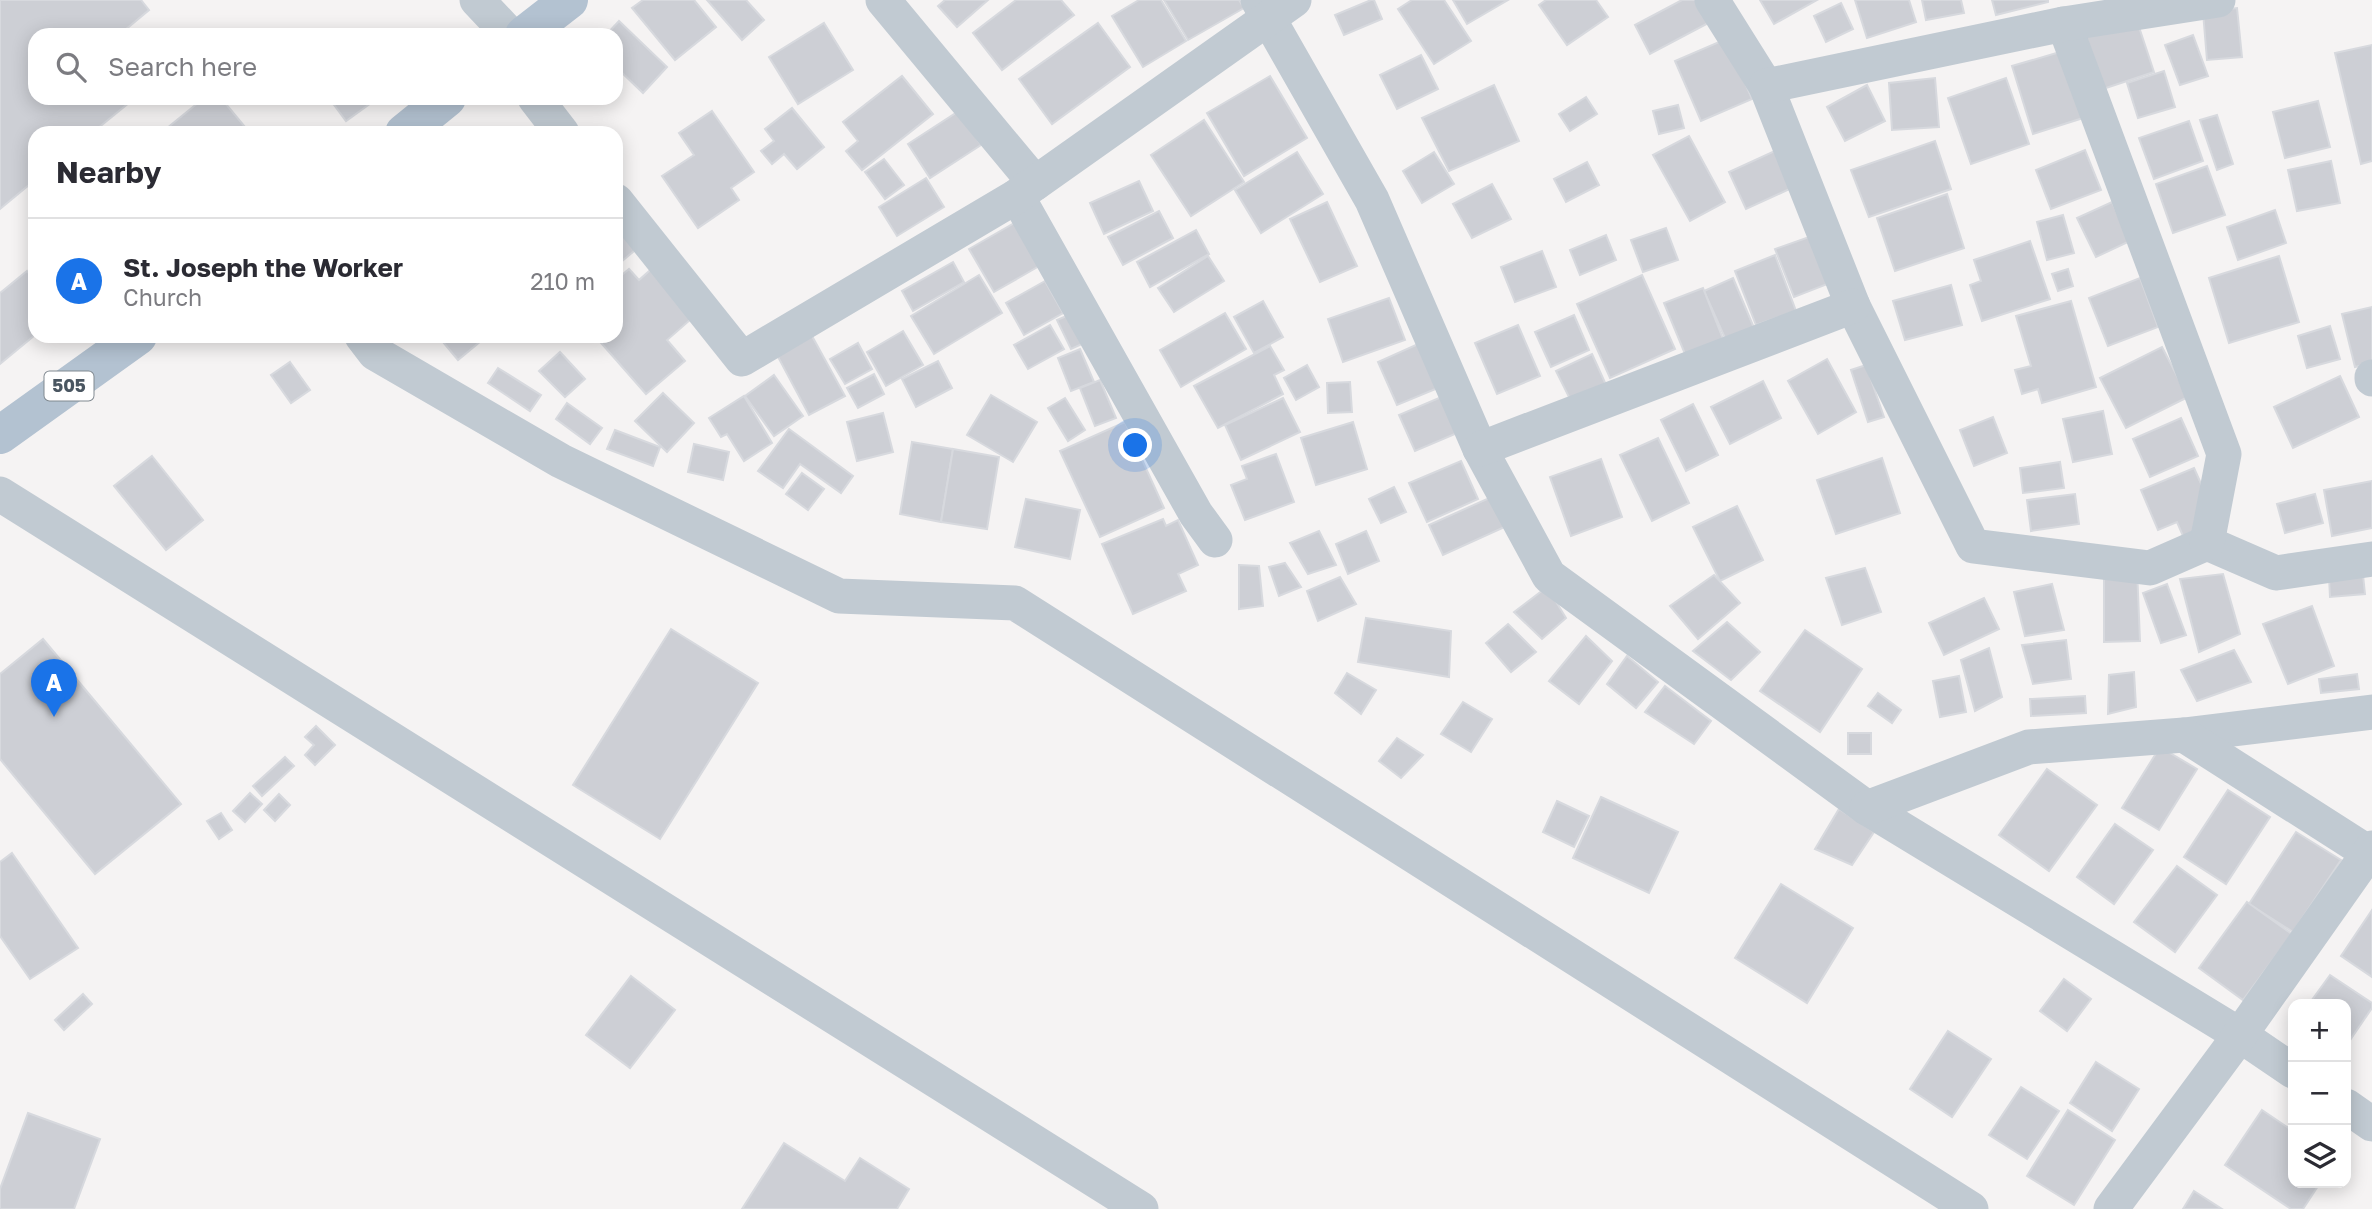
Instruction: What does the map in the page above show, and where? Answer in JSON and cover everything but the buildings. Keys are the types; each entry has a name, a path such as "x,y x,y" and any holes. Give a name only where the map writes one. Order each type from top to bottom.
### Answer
{"main road":[{"path":"533,28 569,0"},
{"path":"413,126 438,105"},
{"name":"505","path":"0,435 128,343"}],"street":[{"path":"477,0 503,28"},
{"path":"883,0 1026,189 1196,514 1215,540"},
{"path":"1712,0 1766,86 1853,306 1973,545 2150,568 2207,543 2276,573 2372,559"},
{"path":"1766,86 2064,24 2218,0"},
{"path":"623,210 742,359 1026,189 1274,6 1372,200 1480,449 1549,576 1867,808 2240,1035 2288,1068"},
{"path":"2064,24 2224,454 2207,543"},
{"path":"540,105 557,126"},
{"path":"1480,449 1853,306"},
{"path":"367,343 375,353 561,461 839,596 1015,603 1971,1209"},
{"path":"0,494 1141,1209"},
{"path":"1867,808 2029,747 2184,735 2372,712"},
{"path":"2111,1209 2371,852 2184,735"},
{"path":"2351,1110 2372,1124"}],"place":[{"name":"St. Joseph the Worker","path":"54,717"}]}
